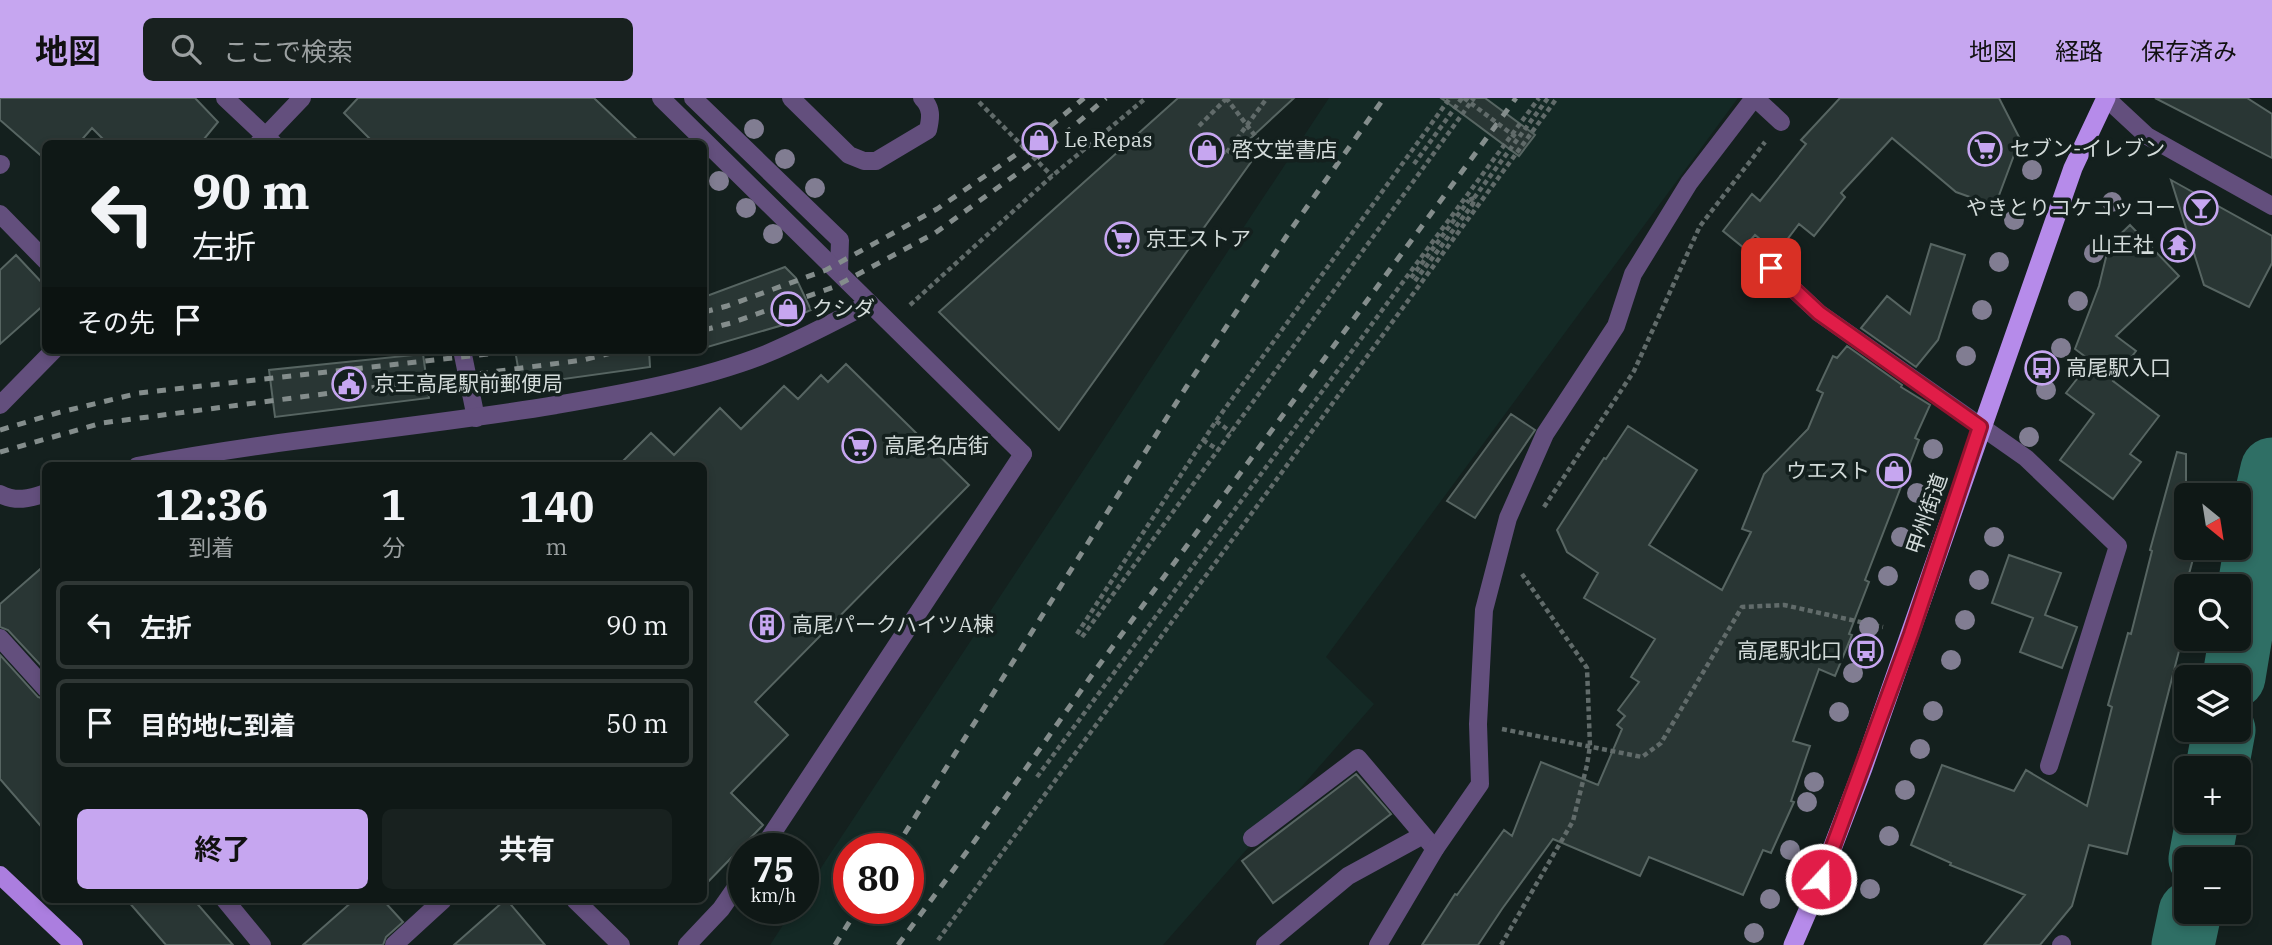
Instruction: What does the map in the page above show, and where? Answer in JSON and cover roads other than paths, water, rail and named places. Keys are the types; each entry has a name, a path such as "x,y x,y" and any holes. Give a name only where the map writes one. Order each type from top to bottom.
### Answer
{"highway":[{"name":"甲州街道","path":"1793,945 1835,841 1911,634 1980,427 2073,168 2106,98"}],"main road":[{"path":"0,875 74,945"}],"street":[{"path":"225,98 265,140"},
{"path":"267,140 302,98"},
{"path":"662,98 705,140"},
{"path":"693,98 840,240 839,272"},
{"path":"791,98 849,155 864,161 876,161 928,130 931,117 927,103 922,98"},
{"path":"1378,945 1435,849 1480,784 1478,724 1484,610 1508,518 1545,434 1616,326 1633,274 1689,183 1754,98 1781,122"},
{"path":"2106,98 2147,136 2272,206"},
{"path":"707,142 1023,454 773,833"},
{"path":"0,214 42,257"},
{"path":"1771,268 1819,313 2026,458 2118,546 2049,766"},
{"path":"178,462 220,458 630,392 764,354 830,325 870,303"},
{"path":"0,405 50,354"},
{"path":"463,354 477,418"},
{"path":"0,494 27,500 42,494"},
{"path":"0,638 42,685"},
{"path":"1251,838 1358,758 1435,849"},
{"path":"1265,945 1348,876 1423,835"},
{"path":"687,945 728,899"},
{"path":"227,903 262,945"},
{"path":"394,945 440,903"},
{"path":"578,903 621,945"}],"waterway":[{"path":"2236,665 2260,521 2272,469"},
{"path":"2219,756 2222,742"},
{"path":"2202,847 2205,833"},
{"path":"2183,945 2187,924"}],"railway":[{"path":"707,311 826,270 937,209 1017,154 1084,98"},
{"path":"707,329 834,287 935,233 1029,165 1106,98"},
{"path":"905,833 1185,389 1292,228 1384,98"},
{"path":"898,945 1094,672 1516,98"},
{"path":"0,430 139,393 488,354"},
{"path":"0,452 102,423 583,360 608,354"},
{"path":"835,945 848,924"}],"place":[{"name":"Le Repas","path":"1039,140"},
{"name":"セブン-イレブン","path":"1985,149"},
{"name":"啓文堂書店","path":"1207,150"},
{"name":"やきとりコケコッコー","path":"2201,208"},
{"name":"京王ストア","path":"1122,239"},
{"name":"山王社","path":"2178,245"},
{"name":"クシダ","path":"788,309"},
{"name":"高尾駅入口","path":"2042,368"},
{"name":"京王高尾駅前郵便局","path":"349,384"},
{"name":"高尾名店街","path":"859,446"},
{"name":"ウエスト","path":"1894,471"},
{"name":"高尾パークハイツA棟","path":"767,625"},
{"name":"高尾駅北口","path":"1866,651"}]}
